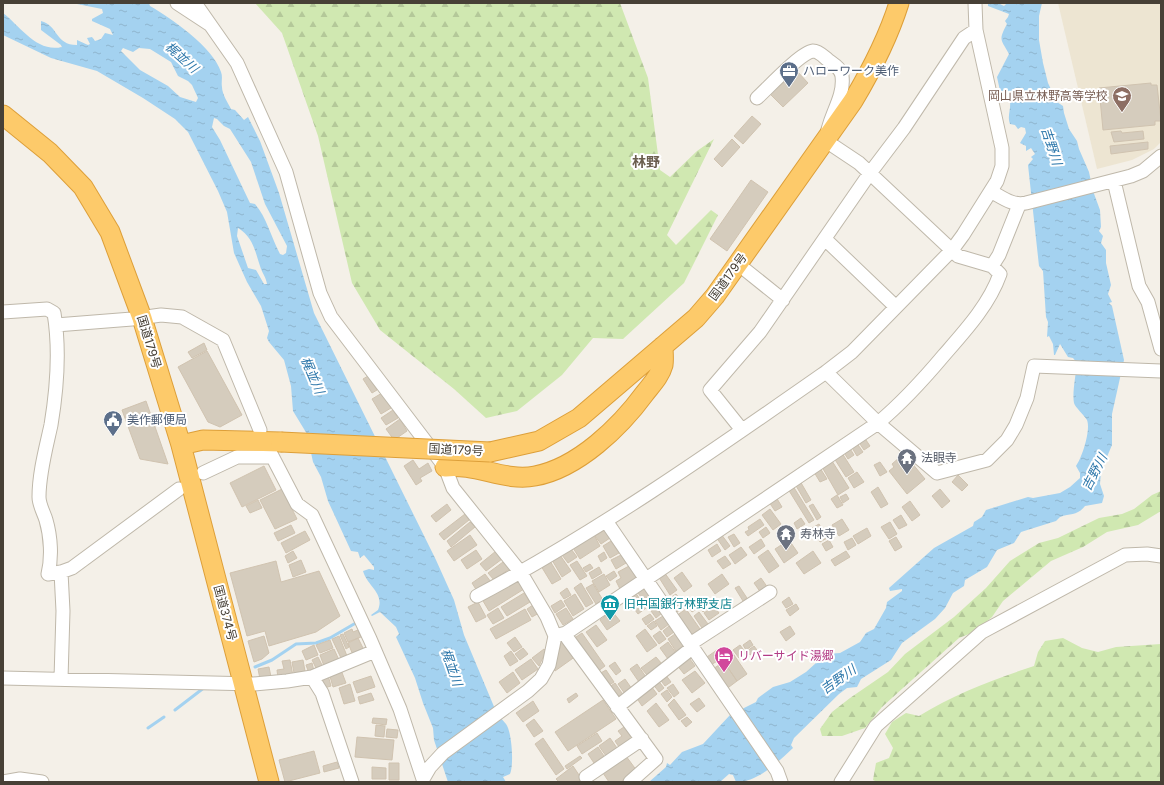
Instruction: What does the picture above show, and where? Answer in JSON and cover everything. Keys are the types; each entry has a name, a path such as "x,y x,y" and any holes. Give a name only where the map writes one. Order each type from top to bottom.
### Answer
{"highway":[{"name":"国道179号","path":"3,115 50,153 83,187 110,232 142,318 181,445 203,440 274,451 490,452 539,441 579,418 696,318 715,296 826,141 872,69 891,30 899,3"},
{"path":"445,467 458,465 513,477 535,476 560,467 610,434 632,410 657,378 663,364 663,346"},
{"name":"国道374号","path":"181,445 269,782"}],"street":[{"path":"177,3 214,28"},
{"path":"195,3 214,28 237,63 286,172 320,293 331,317 445,467 453,488 521,572 560,634 568,639 656,759 630,782"},
{"path":"477,596 521,572 606,521 826,372 852,352 952,250 992,192 1002,166 1002,148 976,30 975,3"},
{"path":"742,430 710,390 760,332 826,240 870,173 904,128 964,38 976,30"},
{"path":"421,781 430,767 443,753 528,691 540,679 549,665 560,634 878,423 904,402 982,308 1000,274 992,266 965,259 952,250 859,162 826,141 827,130 839,100 842,75 838,68 817,51 811,51 798,59 757,98"},
{"path":"992,192 1022,204 1109,182 1143,171 1161,156"},
{"path":"1109,182 1139,286 1148,302 1161,349"},
{"path":"992,266 999,255 1022,204"},
{"path":"826,240 896,307"},
{"path":"738,264 783,300"},
{"path":"3,312 47,309 54,313 56,325 57,377 39,499 50,540 50,565 48,574 61,572 72,568 179,489"},
{"path":"56,325 161,315 182,316 223,340 260,430"},
{"path":"826,372 878,423 937,473 987,460 1007,440 1016,425 1027,398 1034,366 1157,372"},
{"path":"203,473 237,457 274,451 297,504 312,515 375,651 400,709 421,781"},
{"path":"606,521 725,695 778,778"},
{"path":"841,782 876,726 982,632 1125,556 1147,554 1161,556"},
{"path":"61,572 63,611 61,679"},
{"path":"617,707 691,646 770,592"},
{"path":"3,678 243,682 254,684 312,677 375,651"},
{"path":"312,677 322,692 338,736 352,782"},
{"path":"586,777 642,739"},
{"path":"3,782 20,779 37,781"}],"shaded area":[{"name":"岡山県立林野高等学校","path":"1058,3 1161,3 1161,142 1154,149 1132,160 1097,169"}],"green space":[{"path":"255,3 620,3 648,78 660,170 670,177 697,151 714,139 667,235 676,245 711,210 718,215 684,283 623,339 593,338 562,375 517,411 486,418 454,389 380,330 352,283 318,136 282,33"},
{"path":"1161,491 1161,511 1138,525 1107,532 1083,547 1051,561 1003,601 992,617 974,632 959,638 903,688 882,707 865,728 842,736 822,736 820,729 832,712 888,672 905,654 954,617 986,588 1010,561 1039,543 1058,538 1099,518 1122,514 1134,509 1152,495"},
{"path":"1063,638 1082,648 1098,652 1116,647 1161,644 1161,782 877,782 873,780 876,763 889,758 893,748 885,734 892,722 906,713 919,716 946,701 975,688 1034,666 1038,652 1045,641"}],"water":[{"name":"梶並川","path":"72,3 149,3 150,6 191,34 210,53 217,63 222,76 223,93 231,109 235,110 244,120 248,117 260,141 279,193 314,313 436,560 454,600 464,635 495,709 508,728 512,749 512,764 510,774 503,777 506,782 448,782 434,740 433,728 415,678 396,637 399,634 396,627 380,612 372,616 371,615 378,610 380,604 377,594 363,571 369,569 374,570 374,567 364,555 360,558 358,552 351,551 328,501 321,477 313,462 307,434 293,411 291,386 284,360 267,338 269,331 261,306 247,282 234,253 227,212 188,132 175,119 97,71 51,58 3,35 3,13 30,37 45,46 53,48 62,47 41,30 41,21 51,26 64,42 77,45 77,40 88,45 90,44 87,38 92,37 95,41 101,39 105,33 113,35 110,29 92,21 92,19 103,13 102,9","holes":["123,48 133,52 139,48 150,49 171,62 178,76 188,81 192,85 198,98 196,102 180,97 168,86 140,70 121,51","214,118 230,129 251,162 265,204 287,246 286,253 283,255 280,254 266,221 259,209 255,204 250,203 220,140 212,127","238,228 250,240 267,284 264,284 256,270 248,268 237,236"]},
{"name":"吉野川","path":"988,3 998,3 1004,6 1007,3 1042,3 1039,16 1039,40 1048,83 1057,102 1063,106 1069,129 1077,141 1089,172 1093,191 1100,210 1101,227 1099,231 1103,236 1101,243 1106,250 1106,263 1111,285 1108,294 1112,302 1109,303 1112,306 1124,360 1112,414 1112,445 1101,471 1100,484 1104,496 1102,503 1085,506 1076,513 1060,517 1056,521 1021,532 1014,543 997,550 987,567 965,580 964,586 953,593 945,608 935,619 902,643 891,660 861,679 857,687 847,688 839,694 794,738 791,745 793,748 767,771 752,779 736,782 733,775 729,774 720,782 649,782 666,767 667,763 670,765 682,752 703,744 730,715 756,702 758,698 773,687 790,682 806,672 826,654 840,653 860,642 866,633 874,629 886,608 887,602 902,591 902,589 890,591 889,588 934,548 973,526 974,522 982,517 986,510 1028,497 1033,498 1060,493 1080,478 1080,473 1076,466 1081,457 1085,444 1088,425 1087,420 1074,403 1077,363 1073,358 1068,357 1060,344 1054,355 1053,344 1049,336 1047,337 1048,322 1046,317 1043,271 1039,266 1028,165 1033,159 1031,157 1035,154 1031,148 1026,151 1026,146 1020,143 1026,133 1025,128 1021,127 1018,129 1015,125 1010,124 1010,102 1002,100 997,77 1009,54 1002,42 1002,34 1007,24 1005,21 1009,14 988,6"}],"building":[{"name":"ハローワーク美作","path":"796,70 808,83 783,107 770,94"},
{"path":"1151,83 1151,85 1157,85 1161,121 1155,121 1155,125 1103,130 1099,88"},
{"path":"752,116 761,124 743,144 734,136"},
{"path":"1121,131 1122,133 1143,131 1144,139 1114,142 1111,132"},
{"path":"732,139 740,147 722,167 714,159"},
{"path":"1148,142 1148,149 1111,154 1110,146"},
{"path":"751,180 768,192 727,251 710,239"},
{"path":"204,343 207,350 192,358 188,352"},
{"path":"207,351 242,415 220,427 208,422 178,367"},
{"path":"368,376 377,390 372,393 363,379"},
{"path":"382,393 391,408 381,414 372,399"},
{"path":"146,401 168,464 140,459 122,410"},
{"path":"393,410 398,418 386,425 381,418"},
{"path":"400,419 407,431 394,440 386,429"},
{"path":"864,437 870,446 864,450 858,441"},
{"path":"856,442 863,452 857,456 851,446"},
{"path":"849,447 854,455 848,459 843,451"},
{"path":"842,453 854,472 846,477 834,458"},
{"name":"法眼寺","path":"900,457 903,460 907,457 925,479 907,494 889,471 894,467 892,464"},
{"path":"413,460 419,469 428,463 432,471 420,478 422,481 416,485 404,466"},
{"path":"832,461 849,488 838,495 822,467"},
{"path":"880,462 887,472 880,476 874,465"},
{"path":"264,466 276,490 242,507 230,483"},
{"path":"820,468 827,479 820,482 814,472"},
{"path":"857,472 864,482 854,488 848,478"},
{"path":"958,475 968,485 962,491 952,482"},
{"path":"800,481 811,500 806,503 795,484"},
{"path":"793,486 814,520 809,523 788,489"},
{"path":"878,487 888,504 881,508 871,492"},
{"path":"282,489 297,519 275,529 260,500"},
{"path":"940,489 950,501 942,508 932,496"},
{"path":"846,494 849,499 843,503 840,497"},
{"path":"837,495 843,505 837,508 831,499"},
{"path":"776,497 782,507 775,511 769,502"},
{"path":"258,500 262,508 250,513 246,506"},
{"path":"910,501 920,515 912,521 902,507"},
{"path":"447,504 451,510 436,522 431,516"},
{"path":"813,504 821,517 817,520 809,506"},
{"path":"770,509 781,524 773,530 762,515"},
{"path":"465,514 469,520 444,540 439,534"},
{"path":"901,515 907,525 899,529 893,520"},
{"path":"801,518 805,524 797,529 794,523"},
{"path":"760,519 764,525 748,536 745,532 749,530 748,527"},
{"path":"842,519 849,530 839,536 832,525"},
{"path":"470,522 475,527 451,547 447,541"},
{"path":"890,522 897,534 889,539 881,527"},
{"path":"819,524 823,531 816,535 812,528"},
{"path":"291,525 295,533 278,541 274,533"},
{"path":"766,527 770,533 763,538 759,532"},
{"path":"867,528 871,536 858,544 853,536"},
{"path":"605,530 610,538 601,544 595,536"},
{"path":"305,531 310,540 286,553 281,543"},
{"path":"826,533 829,537 820,542 818,538"},
{"path":"721,534 730,546 725,550 716,537"},
{"path":"734,534 740,543 734,547 728,537"},
{"path":"470,535 477,545 454,561 447,551"},
{"path":"594,535 600,546 580,559 573,548"},
{"path":"896,537 902,547 895,551 889,541"},
{"path":"852,538 856,545 848,550 844,542"},
{"path":"761,539 765,546 754,554 749,547"},
{"name":"寿林寺","path":"789,540 798,553 784,563 775,549"},
{"path":"829,540 833,547 826,551 822,544"},
{"path":"611,541 619,553 610,558 603,546"},
{"path":"717,544 721,551 712,557 708,550"},
{"path":"741,547 747,555 735,564 729,555"},
{"path":"571,549 577,557 568,563 562,555"},
{"path":"476,550 482,559 467,569 461,560"},
{"path":"768,550 779,566 769,573 758,557"},
{"path":"293,551 297,558 288,563 285,556"},
{"path":"496,551 502,559 486,571 480,564"},
{"path":"813,551 821,563 804,574 796,563"},
{"path":"846,551 850,557 835,566 831,560"},
{"path":"604,552 607,558 601,562 598,556"},
{"path":"560,555 571,571 562,577 552,560"},
{"path":"621,555 626,563 616,569 611,560"},
{"path":"725,556 731,564 723,569 717,561"},
{"path":"301,560 306,572 293,577 289,565"},
{"path":"276,561 281,582 319,571 340,616 316,632 269,646 265,631 247,636 230,573"},
{"path":"550,561 561,579 552,584 541,566"},
{"path":"577,561 587,576 580,580 570,565"},
{"path":"503,562 509,569 494,580 488,573"},
{"path":"590,564 593,568 586,572 583,568"},
{"path":"629,566 637,579 620,589 616,581 621,578 618,572"},
{"path":"599,567 602,573 592,579 589,573"},
{"path":"614,571 617,576 610,581 606,576"},
{"path":"664,572 677,590 670,595 658,576"},
{"path":"682,572 692,586 684,592 674,578"},
{"path":"485,574 491,582 477,591 472,583"},
{"path":"604,574 610,585 599,592 592,581"},
{"path":"722,574 729,584 715,594 708,584"},
{"path":"761,578 768,588 761,593 754,583"},
{"path":"517,579 524,589 489,611 483,601"},
{"path":"581,583 593,603 586,607 574,588"},
{"path":"593,584 603,600 596,604 586,588"},
{"path":"643,585 650,596 643,600 636,590"},
{"path":"739,586 747,598 743,601 735,588"},
{"path":"567,588 571,595 564,599 560,593"},
{"path":"635,592 646,608 638,614 626,598"},
{"path":"524,593 530,602 507,616 501,607"},
{"path":"575,594 584,609 573,616 564,601"},
{"path":"676,594 685,607 675,613 667,600"},
{"path":"651,597 656,605 650,609 645,602"},
{"path":"701,597 708,608 703,612 695,601"},
{"path":"789,597 793,604 786,608 782,602"},
{"path":"561,600 565,606 555,613 551,606"},
{"path":"693,601 698,608 692,612 687,605"},
{"path":"478,602 486,617 476,622 468,607"},
{"path":"796,604 799,609 790,616 786,610"},
{"path":"533,605 539,613 532,617 527,609"},
{"path":"714,606 719,613 709,620 704,613"},
{"path":"657,607 662,613 656,618 651,611"},
{"path":"498,608 504,618 493,624 487,615"},
{"path":"566,608 573,619 563,625 556,614"},
{"path":"525,609 531,620 496,639 490,629"},
{"path":"686,609 700,629 690,636 676,616"},
{"name":"旧中国銀行林野支店","path":"612,611 620,621 607,630 600,620"},
{"path":"699,612 708,624 702,628 694,616"},
{"path":"650,614 654,619 646,625 642,619"},
{"path":"663,616 669,624 661,630 655,621"},
{"path":"654,621 657,626 651,630 647,626"},
{"path":"596,625 607,640 597,647 586,632"},
{"path":"669,626 674,632 667,637 663,631"},
{"path":"790,626 795,634 786,641 780,632"},
{"path":"352,629 353,632 358,630 361,637 348,642 344,633"},
{"path":"645,629 657,645 647,652 636,636"},
{"path":"660,631 666,639 659,644 653,636"},
{"path":"582,633 605,666 597,672 573,639"},
{"path":"343,634 349,647 346,649 340,635"},
{"path":"675,634 685,647 677,653 668,639"},
{"path":"264,636 269,653 262,659 254,662 248,641"},
{"path":"339,636 347,656 341,658 332,639"},
{"path":"515,637 522,647 514,652 507,643"},
{"path":"358,638 364,650 353,655 348,643"},
{"path":"564,638 576,656 555,671 553,668 560,648 560,641"},
{"path":"330,640 333,648 320,653 316,645"},
{"path":"750,640 753,645 746,650 743,645"},
{"path":"668,642 676,653 668,659 660,648"},
{"path":"314,645 318,655 306,660 302,651"},
{"path":"740,645 746,653 739,658 733,650"},
{"path":"754,646 757,650 750,655 747,651"},
{"path":"523,648 528,654 520,660 515,654"},
{"path":"334,649 339,660 324,666 320,655"},
{"path":"544,649 546,651 539,666 532,658"},
{"path":"730,649 734,655 721,663 717,658"},
{"path":"717,650 720,655 717,658 719,660 709,666 704,659"},
{"path":"511,651 518,661 510,666 504,656"},
{"path":"687,655 695,666 684,674 676,664"},
{"path":"734,655 747,674 737,681 724,662"},
{"path":"318,657 323,667 317,670 312,660"},
{"path":"656,657 662,664 647,675 641,668"},
{"path":"531,659 538,669 522,680 515,670"},
{"path":"290,660 293,676 278,678 277,670 284,669 282,661"},
{"path":"303,660 305,671 294,673 292,662"},
{"path":"615,662 621,671 616,675 609,666"},
{"path":"724,662 737,681 725,690 711,670"},
{"path":"312,663 314,671 309,673 306,665"},
{"path":"637,664 646,677 639,682 630,669"},
{"path":"269,667 271,677 260,679 258,669"},
{"path":"341,670 346,683 333,687 329,673"},
{"path":"606,670 614,682 608,686 599,674"},
{"path":"695,671 705,683 692,693 682,680"},
{"path":"513,672 520,683 507,693 499,682"},
{"path":"665,674 671,682 665,686 659,678"},
{"path":"328,675 331,686 324,688 321,677"},
{"path":"371,676 375,687 357,693 353,682"},
{"path":"625,679 632,689 625,694 618,684"},
{"path":"657,679 664,688 659,692 652,683"},
{"path":"615,683 624,696 617,701 608,688"},
{"path":"350,684 355,701 344,704 339,688"},
{"path":"673,684 679,693 674,697 667,688"},
{"path":"651,686 657,694 642,706 636,697"},
{"path":"667,690 672,697 667,702 661,694"},
{"path":"371,693 374,700 360,704 358,697"},
{"path":"576,693 578,696 569,703 567,699"},
{"path":"699,698 705,706 697,712 690,704"},
{"path":"674,699 686,715 679,720 668,705"},
{"path":"603,700 616,719 568,751 555,732"},
{"path":"533,701 539,711 523,722 516,713"},
{"path":"656,703 669,720 659,727 647,711"},
{"path":"687,717 692,722 686,727 681,721"},
{"path":"373,718 387,719 386,725 372,723"},
{"path":"534,719 543,731 534,737 526,725"},
{"path":"376,725 385,726 384,737 375,736"},
{"path":"627,725 634,736 619,747 615,741 622,736 618,731"},
{"path":"387,729 398,730 397,738 386,737"},
{"path":"597,733 602,741 582,754 577,746"},
{"path":"357,737 394,740 392,760 355,757"},
{"path":"543,738 564,769 556,775 535,744"},
{"path":"610,738 617,748 606,756 599,746"},
{"path":"598,747 604,756 594,763 588,754"},
{"path":"314,751 320,773 285,782 279,760"},
{"path":"580,756 582,758 567,769 565,766"},
{"path":"626,756 637,771 621,782 609,782 603,773"},
{"path":"337,762 339,768 324,772 323,766"},
{"path":"389,763 399,763 399,780 389,780"},
{"path":"573,766 583,781 559,782 556,779"},
{"path":"372,767 386,768 386,779 372,779"}],"waterway":[{"path":"255,667 272,660 296,644 316,643 330,638 354,624"},
{"path":"175,710 205,687"},
{"path":"148,728 164,717"}],"place":[{"name":"ハローワーク美作","path":"789,88"},
{"name":"岡山県立林野高等学校","path":"1122,113"},
{"name":"美作郵便局","path":"113,437"},
{"name":"法眼寺","path":"907,475"},
{"name":"寿林寺","path":"786,551"},
{"name":"旧中国銀行林野支店","path":"610,621"},
{"name":"リバーサイド湯郷","path":"724,673"}],"district":[{"name":"林野","path":"646,162"}]}
